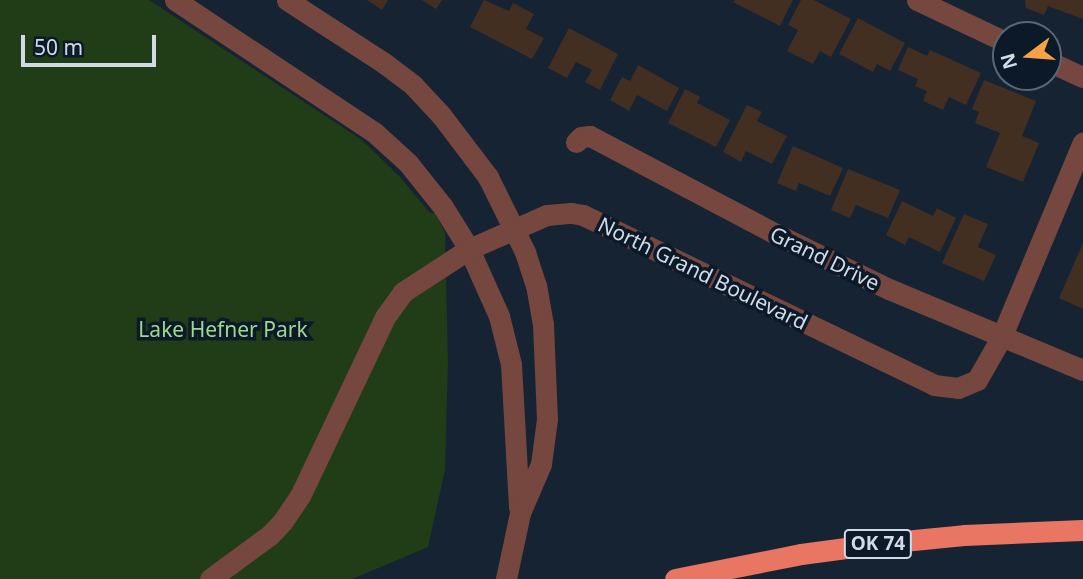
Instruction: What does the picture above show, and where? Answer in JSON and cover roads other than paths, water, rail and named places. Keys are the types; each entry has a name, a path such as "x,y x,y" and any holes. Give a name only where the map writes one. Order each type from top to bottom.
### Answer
{"highway":[{"name":"OK 74","path":"675,579 801,554 883,543 964,535 1083,530"}],"street":[{"path":"175,0 374,132 415,172 443,207 469,249 499,316 511,364 517,524"},
{"path":"288,0 413,85 469,149 513,227 536,285 548,379 547,419 541,464 517,524 506,579"},
{"path":"916,0 992,35"},
{"path":"1062,67 1083,77"},
{"name":"Grand Drive","path":"576,142 581,137 590,136 776,234 1001,338 1083,370"},
{"name":"North Grand Boulevard","path":"210,579 270,535 289,513 300,496 385,317 402,292 469,249 513,227 557,213 583,215 946,388 958,388 977,380 1001,338 1083,142"}],"park label":[{"name":"Lake Hefner Park","path":"223,329"}]}
